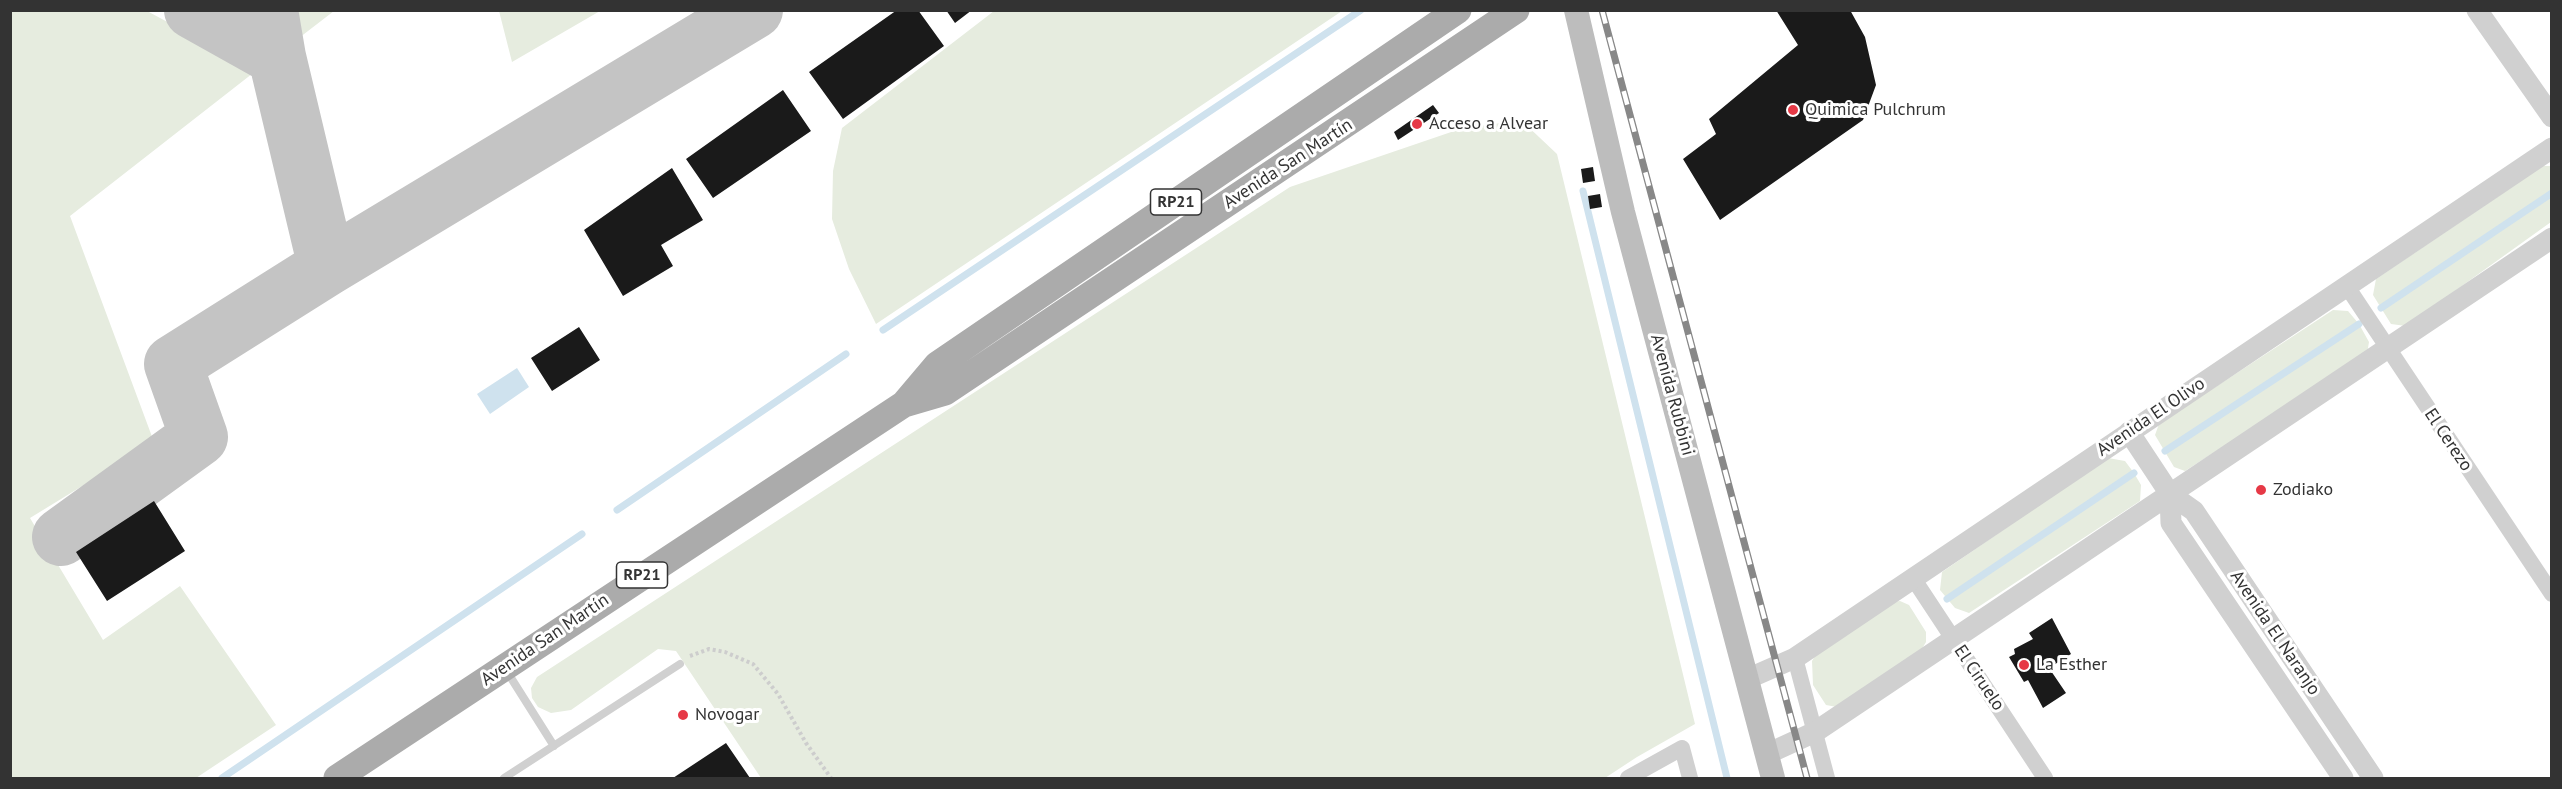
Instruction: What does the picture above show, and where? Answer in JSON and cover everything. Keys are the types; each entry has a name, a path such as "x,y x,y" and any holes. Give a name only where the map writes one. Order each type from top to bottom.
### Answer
{"main road":[{"name":"Avenida San Martín","path":"337,778 904,404 937,365 1458,10"},
{"name":"Avenida San Martín","path":"904,404 945,392 1516,10"},
{"name":"Avenida Rubbini","path":"1576,10 1626,223 1773,778"}],"street":[{"path":"2477,10 2552,117"},
{"name":"Avenida El Olivo","path":"1748,679 1795,658 2552,148"},
{"path":"1767,754 1815,732 2552,238"},
{"name":"El Cerezo","path":"2346,285 2386,349 2552,594"},
{"name":"Avenida El Naranjo","path":"2129,432 2170,494 2194,511 2373,778"},
{"name":"Avenida El Naranjo","path":"2170,494 2171,523 2343,778"},
{"name":"El Ciruelo","path":"1913,578 2045,778"},
{"path":"1795,658 1827,778"},
{"path":"1628,778 1682,748 1690,778"}],"lane":[{"path":"504,778 680,664"},
{"path":"504,667 554,746"}],"path":[{"path":"680,664 694,652 709,649 725,652 753,664 778,694 806,743 831,778"}],"shaded area":[{"path":"291,10 334,10 334,11 295,41"},
{"path":"499,10 600,11 512,62"},
{"path":"10,11 147,11 257,70 70,216 154,442 30,518 103,640 180,586 276,725 196,778 11,778"},
{"path":"994,11 1342,11 876,324 849,269 832,219 833,171 842,128"},
{"path":"1521,120 1557,154 1695,724 1605,778 761,778 676,651 658,649 571,710 551,713 538,707 532,698 531,688 537,677 1290,187 1460,129"},
{"path":"2543,166 2551,166 2551,222 2406,326 2391,324 2373,295 2376,279"},
{"path":"2333,310 2348,311 2359,324 2369,342 2367,354 2185,471 2174,467 2155,435 2159,424"},
{"path":"2108,458 2125,461 2134,473 2141,485 2140,501 1969,613 1955,608 1940,590 1942,572"},
{"path":"1900,601 1909,605 1926,632 1926,642 1920,652 1837,707 1826,705 1813,685 1812,661 1818,651 1891,602"}],"water":[{"path":"517,368 529,387 490,414 477,394"}],"building":[{"path":"897,10 918,10 944,46 843,119 809,72"},
{"path":"946,10 972,10 955,23"},
{"name":"Quimica Pulchrum","path":"1776,10 1850,10 1865,37 1876,85 1863,120 1720,220 1683,159 1716,134 1709,119 1798,45"},
{"path":"783,90 811,131 713,198 686,159"},
{"path":"1433,105 1439,113 1398,140 1394,132"},
{"path":"1593,167 1595,181 1583,183 1581,169"},
{"path":"672,168 703,220 661,245 673,266 623,296 584,230"},
{"path":"1600,194 1602,207 1590,209 1588,196"},
{"path":"579,327 600,360 552,391 531,358"},
{"path":"154,501 185,551 107,601 76,552"},
{"path":"2052,618 2071,654 2049,668 2066,693 2043,708 2028,680 2024,682 2009,657 2015,654 2014,649 2033,639 2029,633"},
{"path":"726,743 750,778 673,778"}],"waterway":[{"path":"883,330 1361,10"},
{"path":"1583,191 1727,778"},
{"path":"2381,308 2552,193"},
{"path":"2165,451 2359,324"},
{"path":"617,510 846,354"},
{"path":"1947,599 2134,473"},
{"path":"222,778 582,534"}],"taxiway":[{"path":"193,10 277,57"},
{"path":"269,10 277,57 327,267"},
{"path":"61,537 199,437 173,364 327,267 754,10"}],"railway":[{"path":"1602,10 1807,778"}],"place":[{"name":"Quimica Pulchrum","path":"1793,110"},
{"name":"Acceso a Alvear","path":"1417,124"},
{"name":"Zodiako","path":"2261,490"},
{"name":"La Esther","path":"2024,665"},
{"name":"Novogar","path":"683,715"}]}
